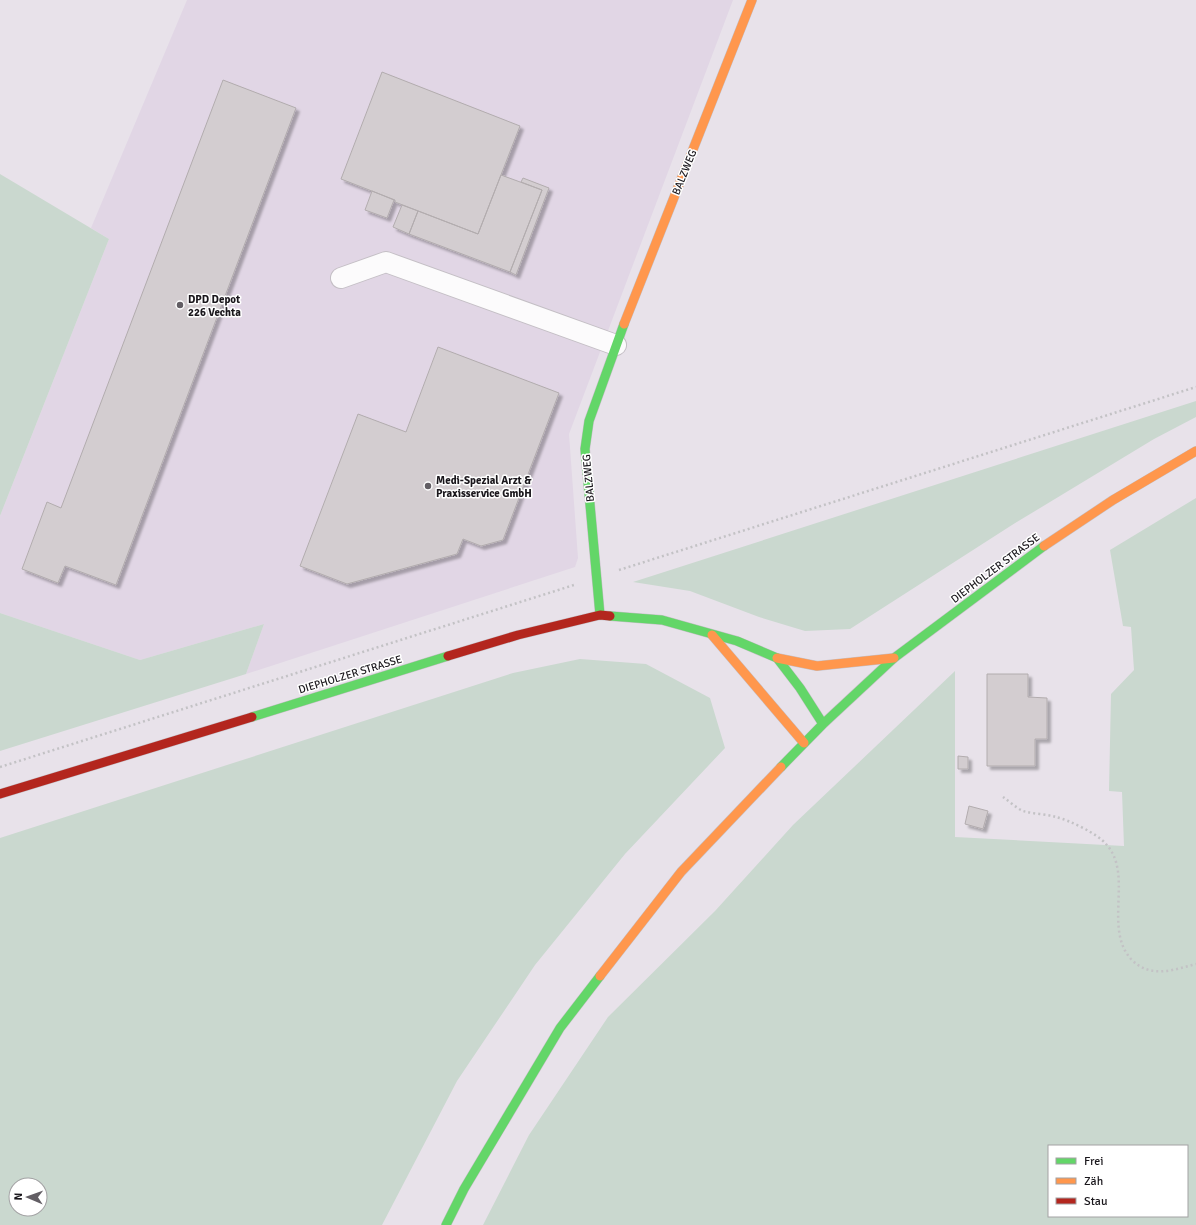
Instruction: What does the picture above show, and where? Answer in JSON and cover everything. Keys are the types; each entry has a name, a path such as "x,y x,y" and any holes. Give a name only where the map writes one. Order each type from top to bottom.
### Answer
{"main road":[{"name":"BALZWEG","path":"600,615 585,449 589,420 616,345 752,0"},
{"name":"DIEPHOLZER STRASSE","path":"446,1225 464,1189 560,1028 681,872 804,743 894,658 1028,557 1070,527 1113,500 1196,452"},
{"name":"DIEPHOLZER STRASSE","path":"0,794 518,635 600,615 662,620 737,641 777,658 800,688 823,724"},
{"path":"712,635 804,743"},
{"path":"777,658 817,666 894,658"}],"street":[{"path":"341,278 386,262 616,345"}],"path":[{"path":"0,767 1196,387"},
{"path":"1003,797 1023,810 1058,817 1086,830 1106,844 1115,857 1118,876 1119,931 1125,952 1137,966 1152,971 1168,972 1196,964"}],"shaded area":[{"path":"187,0 733,0 569,434 578,558 575,567 246,674 264,624 140,660 0,613 0,516 109,239 91,228"},
{"path":"0,174 109,239 0,516"},
{"path":"1196,401 1196,417 1154,439 1012,525 850,629 805,631 759,617 690,591 633,582"},
{"path":"1196,498 1196,1225 483,1225 529,1135 608,1017 715,911 793,825 955,671 955,837 1124,846 1122,792 1109,791 1111,694 1134,670 1131,627 1123,626 1110,550"},
{"path":"0,613 140,660 264,624 246,674 0,751"},
{"path":"580,659 646,664 710,698 725,748 625,854 535,965 457,1081 382,1225 0,1225 0,838 513,673"}],"building":[{"path":"382,72 520,126 478,234 395,202 395,200 341,179"},
{"name":"DPD Depot 226 Vechta","path":"223,80 296,108 116,585 65,566 58,583 22,569 47,502 61,508"},
{"path":"501,175 542,190 510,272 409,234 418,211 478,234"},
{"path":"523,178 549,188 516,275 510,272 542,190 521,182"},
{"path":"372,191 394,200 387,218 365,210"},
{"path":"402,205 418,211 409,234 393,227"},
{"name":"Medi-Spezial Arzt & Praxisservice GmbH","path":"438,347 559,393 503,540 481,546 463,539 457,554 347,584 300,566 358,414 406,432"},
{"path":"987,674 1028,674 1028,697 1047,698 1047,739 1035,739 1035,766 987,766"},
{"path":"958,756 968,757 968,769 958,769"},
{"path":"969,806 988,811 983,829 965,824"}],"traffic: fast":[{"path":"600,615 585,449 589,421 624,324"},
{"path":"781,767 823,724 894,658 1044,546"},
{"path":"610,616 662,620 737,641 777,658 800,688 823,724"},
{"path":"252,717 448,656"},
{"path":"446,1225 464,1189 560,1028 600,976"}],"traffic: slow":[{"path":"624,324 752,0"},
{"path":"1044,546 1113,500 1196,451"},
{"path":"712,635 804,743"},
{"path":"777,658 817,666 894,658"},
{"path":"600,976 681,872 781,767"}],"traffic: jam":[{"path":"448,656 518,635 600,615 610,616"},
{"path":"0,794 252,717"}],"place":[{"name":"DPD Depot 226 Vechta","path":"180,305"},
{"name":"Medi-Spezial Arzt & Praxisservice GmbH","path":"428,486"}]}
